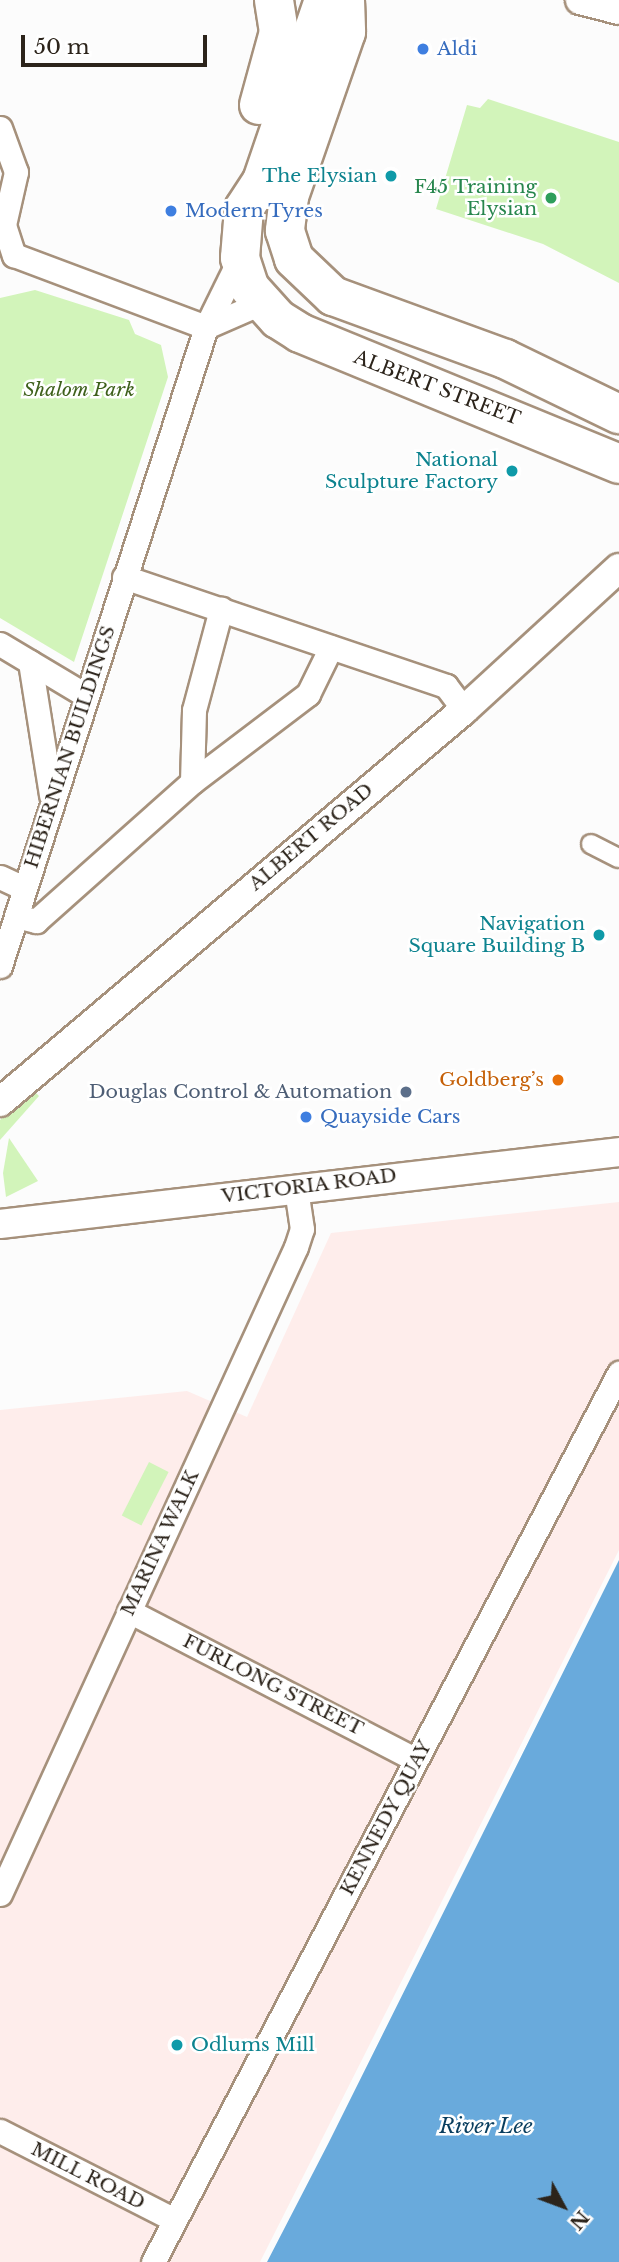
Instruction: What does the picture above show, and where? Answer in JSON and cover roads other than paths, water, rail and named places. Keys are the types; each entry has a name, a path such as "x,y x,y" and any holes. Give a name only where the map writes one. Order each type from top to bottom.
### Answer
{"highway":[{"path":"261,303 240,258 244,209 240,179 279,32 274,0"},
{"path":"244,209 262,181 324,0"},
{"path":"345,0 345,33 285,215 288,247 314,285 505,359 619,414"},
{"name":"ALBERT STREET","path":"261,303 278,319 331,346 619,464"}],"street":[{"path":"580,0 619,10"},
{"path":"0,128 16,172 4,225 14,255 206,327 261,303"},
{"name":"HIBERNIAN BUILDINGS","path":"0,966 51,798 87,696 206,327 240,258"},
{"name":"ALBERT ROAD","path":"0,1102 464,710 619,568"},
{"path":"124,577 446,686 464,710"},
{"path":"192,782 194,710 221,610"},
{"path":"0,644 87,696"},
{"path":"16,916 36,921 192,782 309,694 331,647"},
{"path":"30,662 51,798"},
{"path":"591,844 619,859"},
{"path":"0,877 24,888"},
{"name":"VICTORIA ROAD","path":"0,1224 619,1152"},
{"name":"MARINA WALK","path":"0,1894 296,1247 302,1228 296,1189"},
{"name":"KENNEDY QUAY","path":"153,2262 619,1373"},
{"name":"FURLONG STREET","path":"129,1611 416,1760"},
{"name":"MILL ROAD","path":"0,2131 175,2220"}],"water":[{"name":"River Lee","path":"619,1560 619,2262 267,2262 329,2142"}],"place":[{"name":"Aldi","path":"423,49"},
{"name":"The Elysian","path":"391,176"},
{"name":"F45 Training Elysian","path":"551,198"},
{"name":"Modern Tyres","path":"171,211"},
{"name":"National Sculpture Factory","path":"512,471"},
{"name":"Navigation Square Building B","path":"599,935"},
{"name":"Goldberg’s","path":"558,1080"},
{"name":"Douglas Control & Automation","path":"406,1092"},
{"name":"Quayside Cars","path":"306,1117"},
{"name":"Odlums Mill","path":"177,2045"}],"park label":[{"name":"Shalom Park","path":"79,390"}]}
